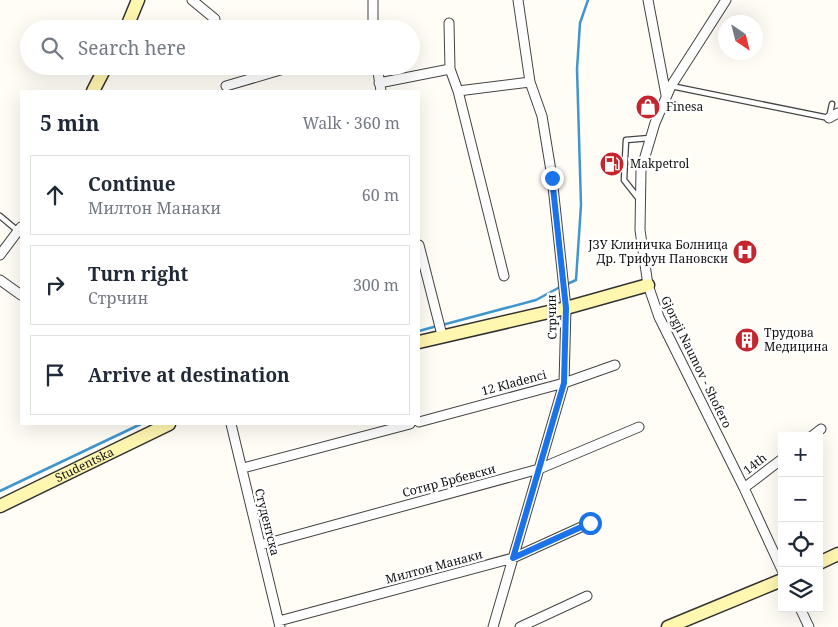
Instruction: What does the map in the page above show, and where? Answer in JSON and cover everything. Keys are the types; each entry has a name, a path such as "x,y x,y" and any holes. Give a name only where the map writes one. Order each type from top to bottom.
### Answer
{"street":[{"path":"130,20 138,0"},
{"path":"192,0 215,20"},
{"path":"373,0 373,20"},
{"name":"Стрчин","path":"493,627 564,383 566,308 552,178 542,116 530,82 518,0"},
{"path":"648,0 666,95"},
{"name":"Gjorgji Naumov - Shofero","path":"726,0 666,95 641,170 640,230 648,285 658,317 744,488 781,567"},
{"path":"449,23 450,69 458,91 504,276"},
{"path":"380,87 450,69"},
{"path":"94,90 101,75"},
{"path":"226,86 263,75"},
{"path":"458,91 530,82"},
{"path":"829,118 838,113"},
{"path":"0,254 20,229"},
{"path":"420,249 442,335"},
{"path":"0,280 20,294"},
{"path":"420,342 442,335 566,308 648,285"},
{"name":"12 Kladenci","path":"420,422 564,383 615,365"},
{"name":"Studentska","path":"0,506 167,425"},
{"name":"Студентска","path":"231,425 280,624"},
{"path":"242,468 406,425"},
{"name":"Сотир Брбевски","path":"261,546 539,469 639,427"},
{"path":"817,432 821,429"},
{"name":"14th","path":"744,488 778,462"},
{"name":"Милтон Манаки","path":"280,624 513,558 590,523"},
{"path":"823,561 838,554"},
{"path":"668,627 778,582"},
{"path":"520,627 587,596"},
{"path":"802,612 809,627"}],"lane":[{"path":"671,86 829,118 832,104"},
{"path":"641,201 624,180 626,140 651,138"},
{"path":"0,216 20,229"}],"waterway":[{"path":"565,285 576,280 581,205 577,69 580,23 588,0"},
{"path":"442,325 536,300 560,287"},
{"path":"420,331 437,326"},
{"path":"0,491 139,425"}],"place":[{"name":"Finesa","path":"648,107"},
{"name":"Makpetrol","path":"612,164"},
{"name":"ЈЗУ Клиничка Болница Др. Трифун Пановски","path":"745,252"},
{"name":"Трудова Медицина","path":"747,340"}],"route":[{"path":"552,178 566,308 564,383 513,558 590,523"}]}
